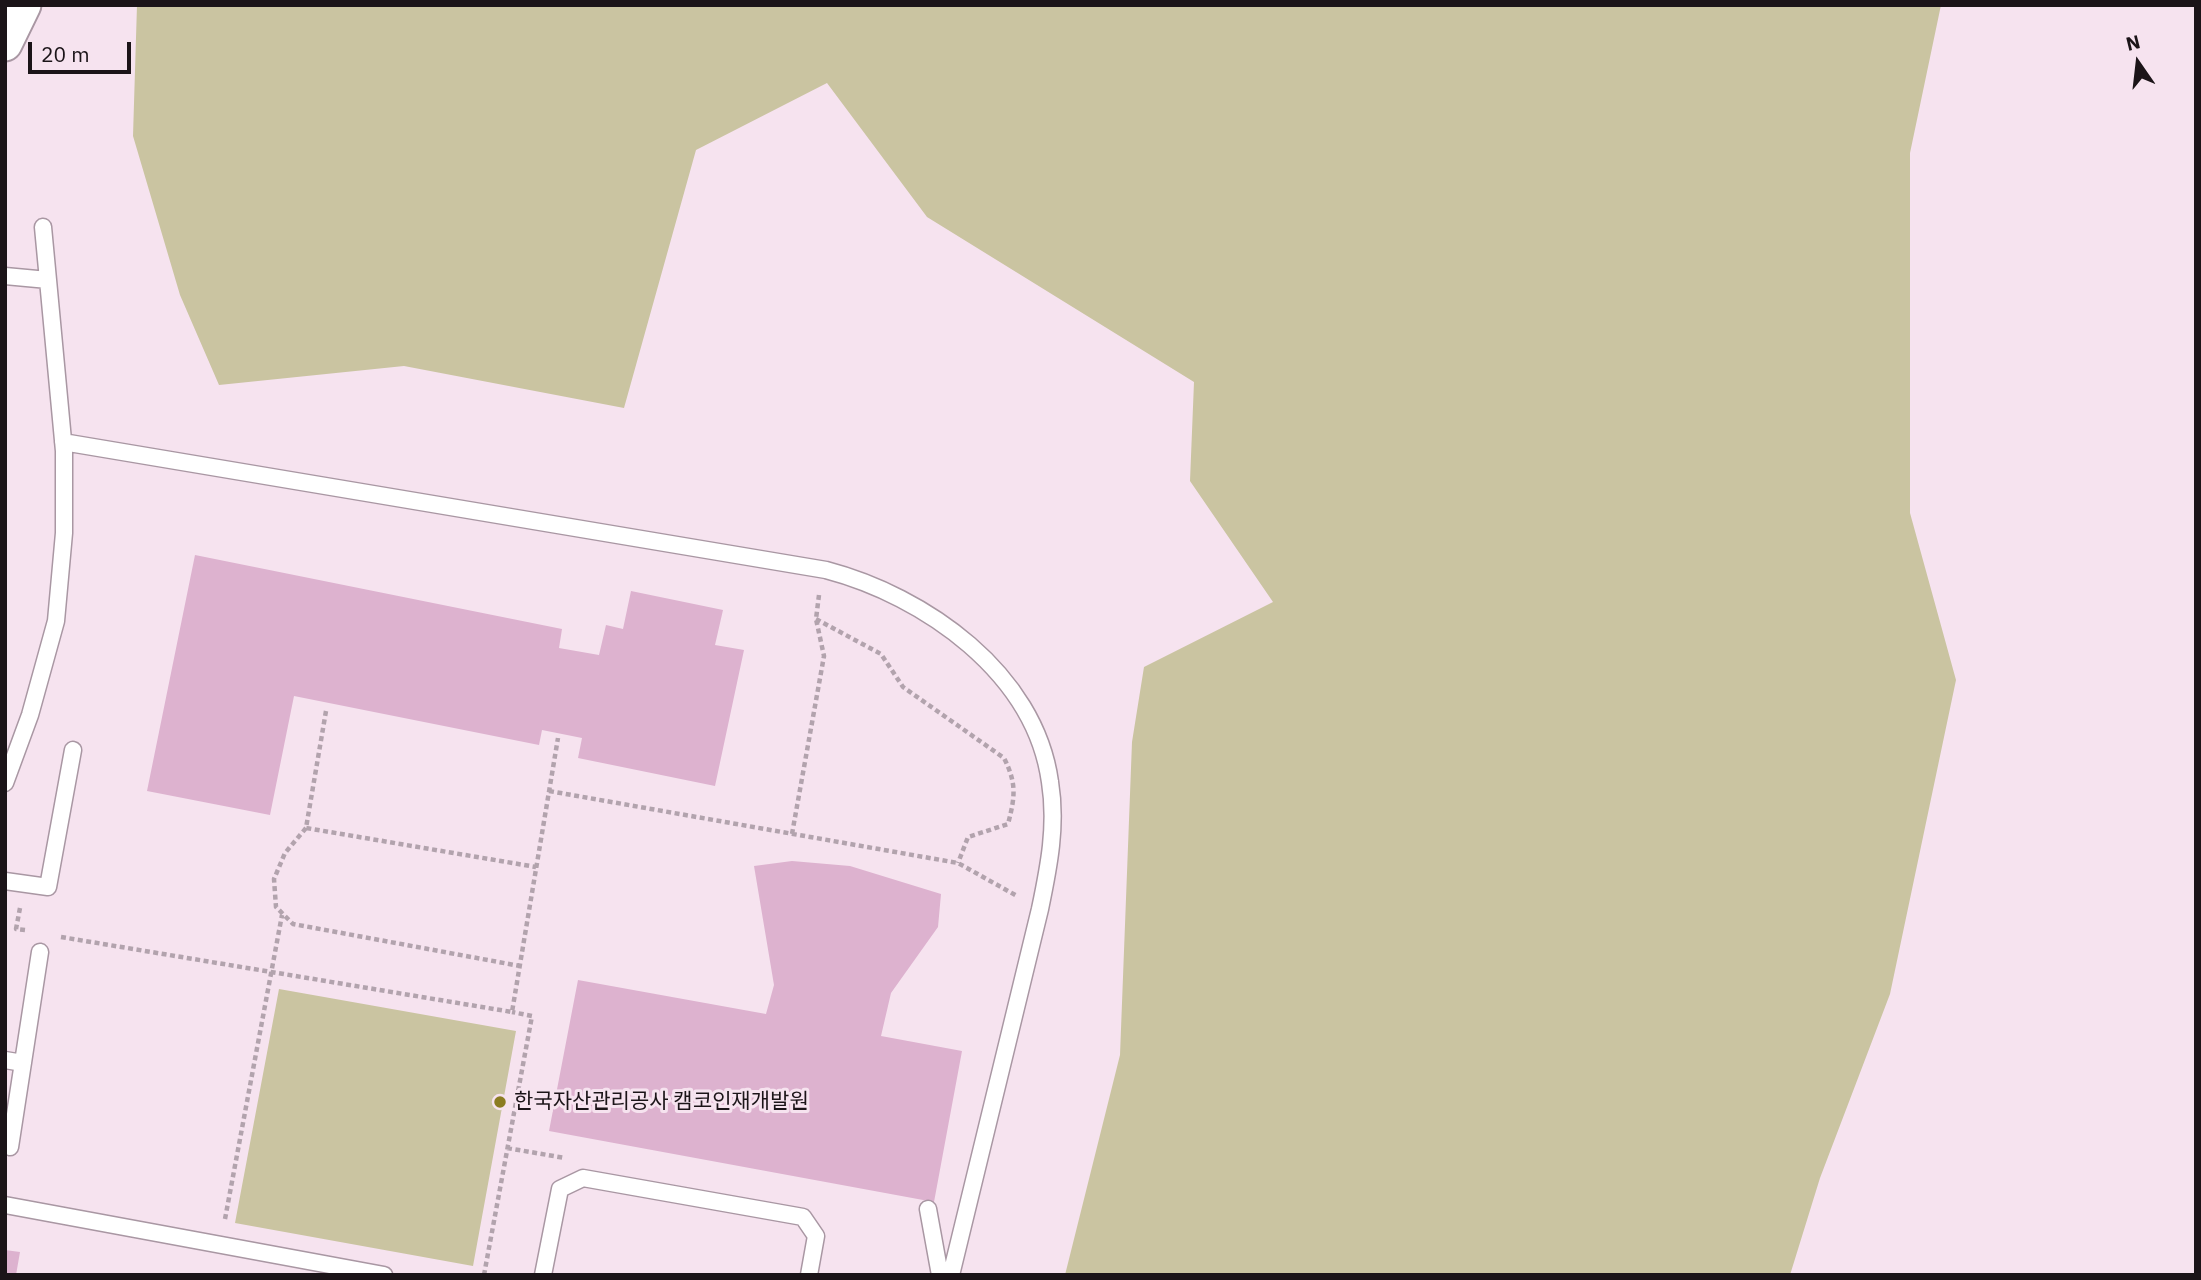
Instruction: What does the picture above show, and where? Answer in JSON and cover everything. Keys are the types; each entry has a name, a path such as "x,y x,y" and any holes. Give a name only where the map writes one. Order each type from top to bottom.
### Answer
{"street":[{"path":"5,44 24,5"}],"lane":[{"path":"5,783 30,715 56,621 64,533 63,442 43,227"},
{"path":"5,276 48,280"},
{"path":"63,442 821,570 863,582 921,610 976,651 1024,707 1043,752 1052,799 1052,845 1040,909 951,1275"},
{"path":"5,881 48,887 73,750"},
{"path":"9,1147 40,952"},
{"path":"5,1060 23,1063"},
{"path":"543,1275 560,1189 583,1178 803,1217 816,1236 809,1275"},
{"path":"5,1205 220,1245 323,1269 384,1275"},
{"path":"928,1209 940,1275"}],"path":[{"path":"792,834 824,656 816,619 821,570"},
{"path":"816,619 881,654 903,687 1004,758 1013,777 1014,799 1008,824 968,837 958,863"},
{"path":"326,711 306,828 285,853 274,879 276,907 293,924 520,966"},
{"path":"512,1012 558,738"},
{"path":"549,792 958,863 1040,909"},
{"path":"306,828 536,867"},
{"path":"24,883 16,929 30,931"},
{"path":"220,1245 282,914"},
{"path":"57,936 533,1016 484,1275"}],"shaded area":[{"path":"137,5 1941,5 1910,153 1910,513 1956,680 1890,994 1820,1178 1790,1275 1065,1275 1120,1055 1132,742 1144,667 1273,602 1190,481 1194,382 927,217 827,83 696,150 624,408 404,366 219,385 180,295 133,136"},
{"path":"279,989 516,1031 473,1266 235,1223"}],"building":[{"path":"195,555 562,629 559,648 599,655 606,625 623,629 631,591 723,610 715,645 744,650 715,786 578,758 582,738 542,730 539,745 294,696 270,815 147,791"},
{"path":"792,861 850,866 941,894 938,927 891,993 881,1036 962,1051 934,1202 549,1131 578,980 766,1014 774,985 754,866"},
{"path":"5,1250 20,1252 16,1275 5,1275"}],"place":[{"name":"한국자산관리공사 캠코인재개발원","path":"500,1102"}]}
